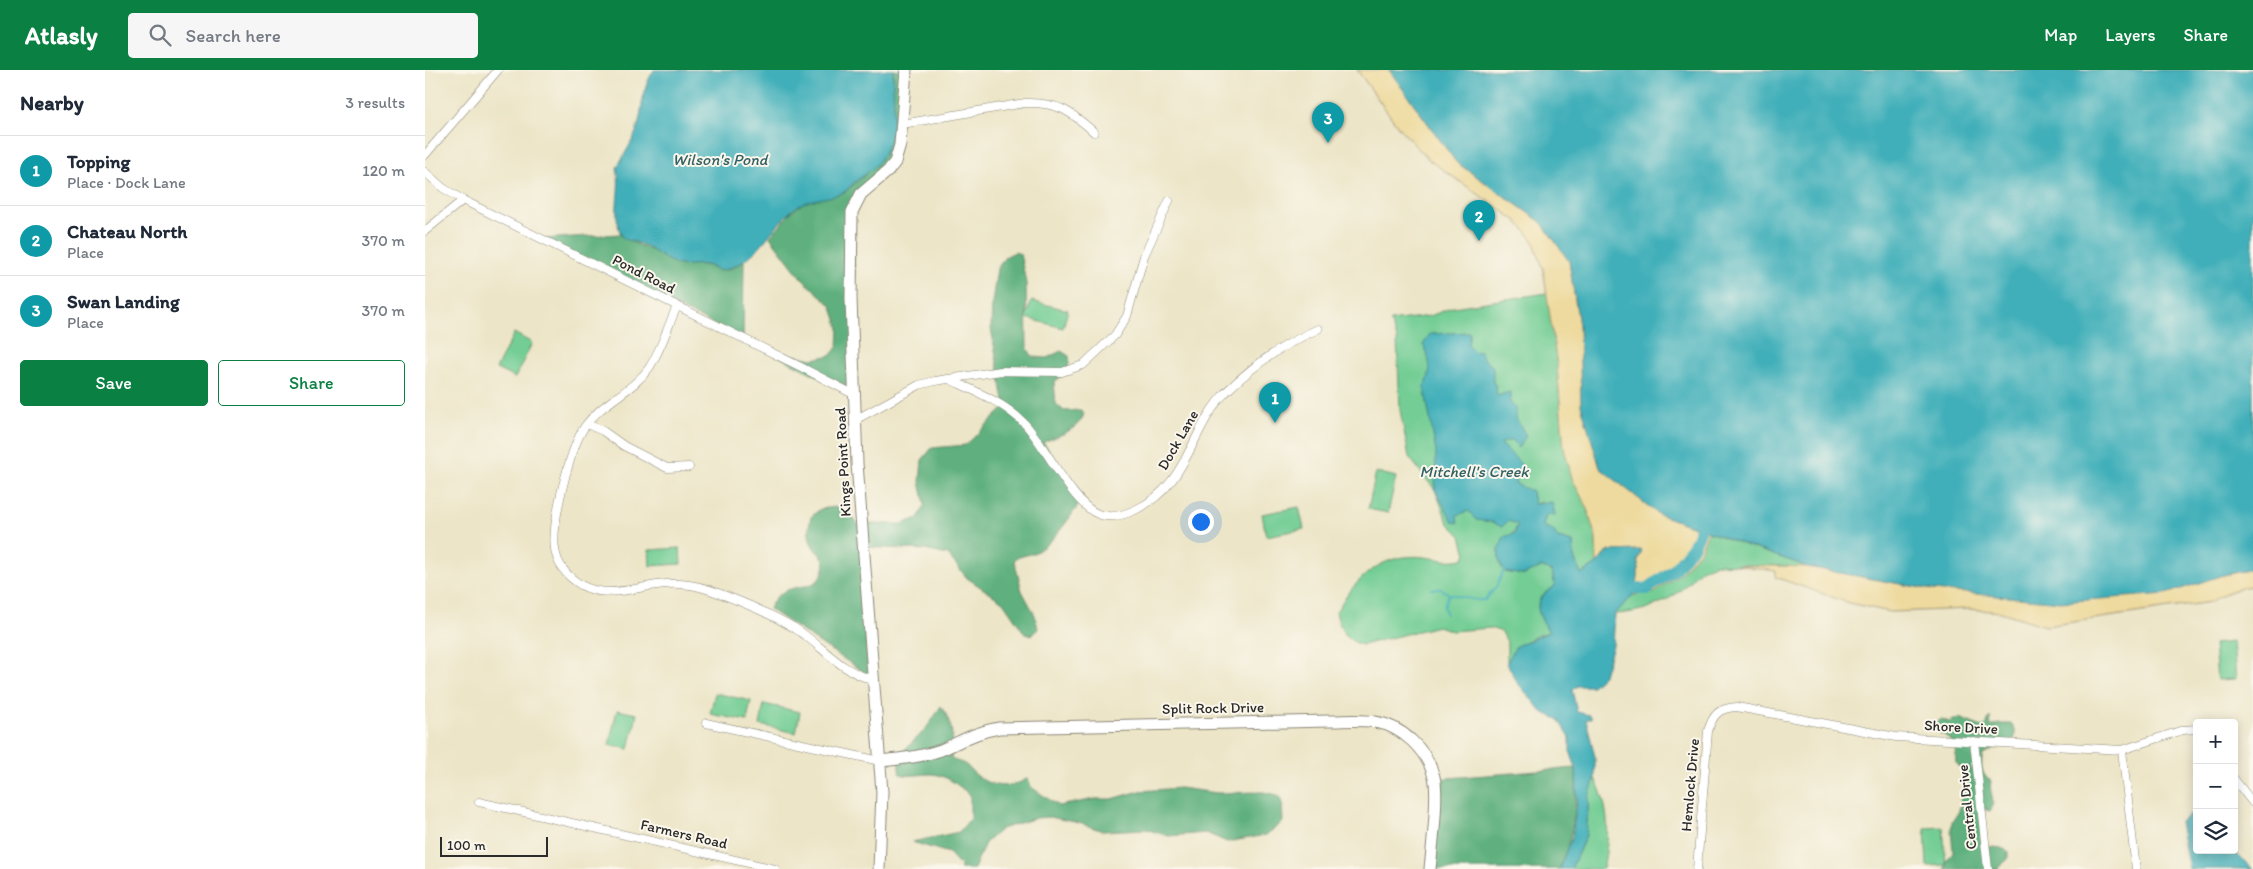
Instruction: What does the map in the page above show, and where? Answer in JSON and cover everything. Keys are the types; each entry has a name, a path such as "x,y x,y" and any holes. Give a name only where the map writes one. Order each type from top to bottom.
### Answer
{"main road":[{"name":"Kings Point Road","path":"879,869 881,808 879,761 855,420 851,299 852,212 861,194 888,171 895,162 900,145 906,70"},
{"name":"Split Rock Drive","path":"879,761 919,756 941,749 975,733 999,728 1329,721 1376,722 1398,730 1414,743 1426,758 1435,777 1430,869"}],"street":[{"path":"425,155 498,70"},
{"path":"902,124 1025,103 1042,102 1063,108 1094,132"},
{"name":"Pond Road","path":"425,172 443,188 463,200 855,395"},
{"path":"425,230 463,200"},
{"path":"855,420 919,385 935,381 1001,371 1062,372 1083,365 1115,335 1127,316 1144,256 1169,200"},
{"path":"677,306 650,366 635,382 603,406 587,424 571,452 554,536 556,556 567,574 581,585 599,591 619,592 667,584 690,585 710,590 793,627 852,673 874,680"},
{"name":"Dock Lane","path":"951,380 994,401 1014,414 1033,434 1081,503 1098,515 1116,516 1140,508 1166,488 1188,458 1212,410 1242,377 1275,350 1318,329"},
{"path":"587,424 603,431 624,446 667,468 689,467"},
{"name":"Shore Drive","path":"1723,709 1737,707 1895,736 2122,750 2183,730 2193,729"},
{"name":"Hemlock Drive","path":"1697,869 1708,731 1715,714 1723,709"},
{"path":"706,723 879,761"},
{"name":"Central Drive","path":"1975,741 1988,869"},
{"path":"2122,750 2136,869"},
{"path":"2238,784 2253,802"},
{"name":"Farmers Road","path":"479,802 588,825 775,869"}],"green space":[{"path":"893,70 906,70 895,162 854,205 855,395 766,350 813,359 831,355 838,346 839,328 831,305 802,279 770,237 791,212 803,203 845,192 868,172 893,87"},
{"path":"620,234 677,264 705,265 720,271 732,268 744,261 743,339 542,239"},
{"path":"1015,252 1020,254 1026,282 1027,348 1033,357 1047,358 1061,351 1069,356 1068,368 1054,382 1056,404 1064,411 1081,410 1084,413 1082,419 1073,428 1043,442 1083,499 1052,540 1036,552 1014,560 1022,591 1035,615 1038,629 1031,635 1025,634 1003,602 967,578 948,555 925,550 865,547 863,524 902,524 918,518 925,505 920,482 922,460 932,448 966,445 1005,407 991,328 992,302 997,269 1005,257"},
{"path":"1547,293 1557,365 1564,448 1573,481 1586,505 1596,538 1597,564 1581,574 1574,558 1573,542 1558,538 1553,530 1543,526 1546,515 1543,502 1534,504 1532,493 1499,563 1505,572 1524,575 1541,567 1552,572 1555,586 1542,596 1538,606 1541,618 1549,632 1524,643 1515,651 1507,663 1507,642 1502,632 1490,628 1452,631 1438,626 1362,645 1356,643 1344,633 1336,612 1352,588 1362,578 1383,563 1396,559 1425,557 1452,560 1463,559 1466,554 1461,536 1448,523 1435,490 1409,457 1400,410 1397,339 1390,321 1430,316 1453,307"},
{"path":"1031,301 1068,310 1063,328 1026,318"},
{"path":"514,333 532,343 515,378 496,369"},
{"path":"1376,472 1396,477 1388,513 1368,509"},
{"path":"836,507 848,512 859,525 868,675 769,609 775,598 783,592 810,585 820,578 825,564 822,557 812,546 809,531 810,520 820,509"},
{"path":"1299,507 1304,529 1266,536 1262,514"},
{"path":"1708,532 1808,567 1716,564 1704,568 1675,595 1659,604 1642,610 1615,614 1633,595 1654,593 1701,549"},
{"path":"680,548 681,564 650,566 649,550"},
{"path":"2233,642 2236,679 2217,680 2214,644"},
{"path":"715,693 751,701 747,721 710,714"},
{"path":"764,704 800,712 796,733 760,725"},
{"path":"941,706 952,731 951,759 964,764 987,782 1007,786 1028,778 1031,787 1059,806 1095,799 1112,799 1140,791 1180,788 1217,793 1263,792 1277,795 1282,800 1283,822 1266,835 1227,842 1206,833 1168,836 1146,829 1103,831 1079,823 1050,817 1036,818 1001,829 985,843 974,869 960,869 960,865 949,853 912,842 959,832 970,819 970,795 953,781 943,776 932,774 904,775 900,774 899,767 899,761 903,752 926,729"},
{"path":"617,710 637,714 629,749 609,745"},
{"path":"1990,717 1991,727 1999,724 2011,724 2015,730 2015,738 1983,755 1982,762 1983,773 1991,781 1993,800 1990,811 1986,810 1986,807 1983,811 1984,846 2001,848 2008,851 2008,859 1999,869 1945,869 1947,860 1953,852 1952,822 1959,811 1965,772 1956,763 1955,747 1946,736 1936,731 1934,724 1942,719 1949,722 1959,718 1982,727 1986,726"},
{"path":"1576,768 1576,794 1571,832 1559,869 1430,869 1435,779"},
{"path":"1595,778 1604,801 1607,823 1607,845 1603,869 1571,869 1586,835 1589,796"},
{"path":"1943,827 1946,865 1927,866 1925,828"}],"sand":[{"path":"1357,70 1389,70 1456,162 1541,222 1569,261 1579,325 1658,514 1708,532 1701,549 1680,574 1654,593 1633,595 1638,578 1638,560 1642,550 1607,551 1597,564 1596,538 1586,505 1573,481 1564,448 1557,365 1543,268 1533,240 1517,221 1429,160 1399,128"},
{"path":"1736,565 1808,567 1933,590 2223,575 2253,569 2253,586 2231,591 2211,602 2046,626 2001,612 1969,609 1890,612 1849,603 1775,577 1776,571"}],"water":[{"name":"Wilson's Pond","path":"654,70 893,70 894,107 888,143 876,165 847,190 837,195 797,206 752,254 733,267 720,271 701,264 676,264 646,246 624,238 621,235 617,216 617,168 636,131 647,83"},
{"path":"1389,70 2253,70 2253,569 2223,575 2166,594 2060,602 1933,590 1808,567 1658,514 1600,468 1581,405 1579,325 1569,261 1541,222 1456,162"},
{"name":"Mitchell's Creek","path":"1470,332 1468,345 1475,352 1481,351 1483,358 1493,367 1493,382 1496,386 1497,396 1510,392 1510,403 1516,407 1516,418 1526,436 1518,448 1513,440 1501,443 1518,461 1526,473 1515,478 1516,484 1532,491 1534,504 1552,502 1555,515 1546,515 1543,526 1553,530 1558,538 1573,542 1574,558 1581,574 1597,564 1607,551 1642,550 1638,560 1638,579 1633,595 1615,614 1613,645 1604,675 1592,686 1577,686 1572,690 1577,712 1589,715 1591,719 1586,719 1595,757 1595,778 1589,796 1586,835 1571,869 1559,869 1572,837 1577,802 1576,768 1570,751 1570,738 1558,719 1542,712 1517,682 1507,663 1516,646 1549,632 1541,618 1538,607 1542,597 1555,586 1552,572 1541,567 1524,575 1505,572 1499,559 1500,547 1504,537 1515,533 1517,524 1508,521 1502,527 1492,522 1476,520 1469,511 1457,515 1458,523 1453,522 1435,490 1436,452 1424,386 1429,376 1429,366 1423,345 1430,334"},
{"path":"2190,815 2193,817 2193,854 2236,854 2253,869 2189,869 2180,822"}],"waterway":[{"name":"Mitchell's Creek","path":"1619,587 1647,589 1674,570 1694,545 1701,529"},
{"path":"1446,614 1444,606 1449,594 1485,600 1496,587 1504,570"},
{"path":"1431,589 1441,589 1449,594"}],"place":[{"name":"Swan Landing","path":"1328,143"},
{"name":"Chateau North","path":"1479,241"},
{"name":"Topping","path":"1275,423"}]}
